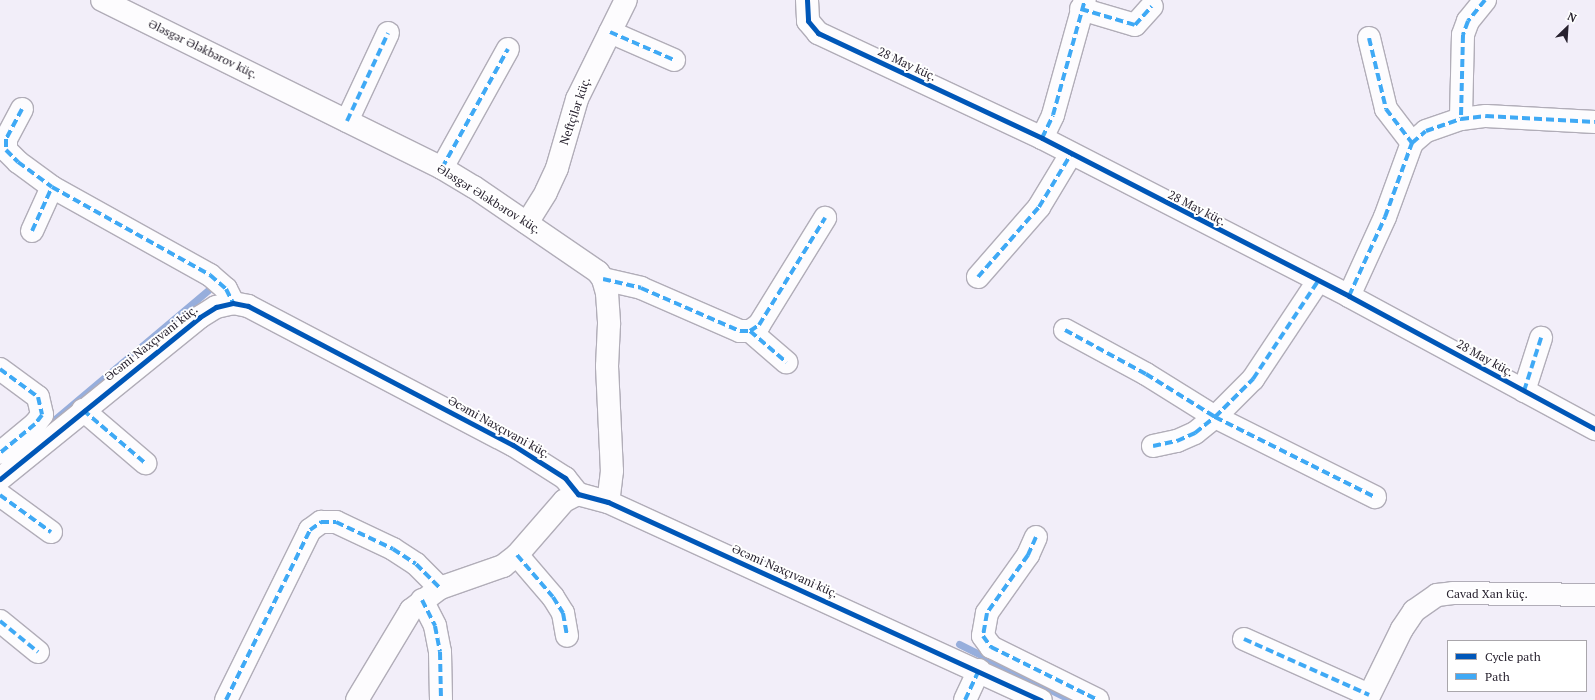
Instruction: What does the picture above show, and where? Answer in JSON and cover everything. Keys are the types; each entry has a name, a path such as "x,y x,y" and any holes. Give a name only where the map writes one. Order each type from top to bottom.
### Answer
{"street":[{"name":"Ələsgər Ələkbərov küç.","path":"102,0 442,168 586,262 603,279"},
{"name":"Neftçilər küç.","path":"527,223 546,192 557,168 577,100 626,0"},
{"name":"28 May küç.","path":"807,0 808,21 818,33 1042,138 1070,154 1349,296 1595,429"},
{"path":"1461,119 1463,35 1468,21 1485,0"},
{"path":"1042,138 1053,115 1083,5 1135,25 1152,6"},
{"path":"610,32 674,60"},
{"path":"347,121 388,34"},
{"path":"1370,38 1386,109 1412,143"},
{"path":"442,168 508,49"},
{"path":"22,109 6,139 6,150 18,162 52,187 210,275 226,289 233,303"},
{"path":"1349,296 1385,217 1412,143 1426,132 1461,119 1486,116 1595,122"},
{"path":"978,277 1039,207 1070,154"},
{"path":"32,231 52,187"},
{"path":"608,502 612,471 607,366 609,324 607,293 603,279 641,288 740,331 750,331 759,326 825,218"},
{"path":"1154,446 1177,441 1195,433 1215,417 1253,379 1318,281"},
{"name":"Əcəmi Naxçıvani küç.","path":"0,479 83,410 200,317 216,307 233,303 266,314 513,445 565,478 578,494 608,502 979,670 1041,700"},
{"path":"1065,330 1146,374 1215,417 1375,496"},
{"path":"750,331 786,362"},
{"path":"1524,391 1541,338"},
{"path":"0,368 38,397 42,415 35,424 0,453"},
{"path":"83,410 145,463"},
{"path":"358,700 404,620 422,600 440,588 503,566 517,555 552,512 564,501 578,494"},
{"path":"0,495 51,532"},
{"path":"226,700 310,530 321,522 336,522 393,549 416,564 440,588"},
{"path":"1036,537 1028,555 987,614 983,636 991,646 1098,700"},
{"path":"517,555 553,597 563,613 567,636"},
{"name":"Cavad Xan küç.","path":"1368,698 1402,629 1414,611 1437,595 1454,593 1595,595"},
{"path":"422,600 435,626 439,646 441,700"},
{"path":"0,621 38,652"},
{"path":"1244,639 1368,698"},
{"path":"965,700 979,670"}],"waterway":[{"path":"42,430 208,290"},
{"path":"959,644 1071,700"}],"marked path":[{"path":"1042,138 1053,115 1085,0"},
{"path":"1485,0 1468,21 1463,35 1461,119 1486,116 1595,122"},
{"path":"1081,9 1135,25 1152,6"},
{"path":"610,32 674,60"},
{"path":"347,121 388,33"},
{"path":"1369,38 1386,109 1412,143"},
{"path":"442,168 508,49"},
{"path":"22,109 6,139 6,150 18,162 52,187 210,275 226,289 233,303"},
{"path":"1349,296 1385,217 1412,143 1426,131 1461,119"},
{"path":"978,277 1039,207 1071,154"},
{"path":"32,231 52,187"},
{"path":"603,279 641,288 740,331 750,331 759,325 825,218"},
{"path":"1153,446 1177,441 1195,433 1215,417 1253,379 1318,281"},
{"path":"1065,330 1146,374 1215,417 1375,497"},
{"path":"750,331 786,362"},
{"path":"1524,391 1541,338"},
{"path":"0,369 38,397 42,415 35,424 0,453"},
{"path":"83,410 145,463"},
{"path":"0,495 51,532"},
{"path":"226,700 310,530 321,522 336,522 393,549 416,564 440,588"},
{"path":"1036,537 1028,555 987,613 983,636 991,647 1098,700"},
{"path":"517,555 553,597 563,613 567,636"},
{"path":"422,600 435,626 440,652 441,700"},
{"path":"0,621 38,652"},
{"path":"1244,639 1369,695"},
{"path":"965,700 979,670"}],"cycle path":[{"path":"807,0 808,21 818,33 1042,138 1349,296 1595,429"},
{"path":"0,479 200,317 216,307 233,303 248,306 513,445 565,478 578,494 608,502 1041,700"}]}
